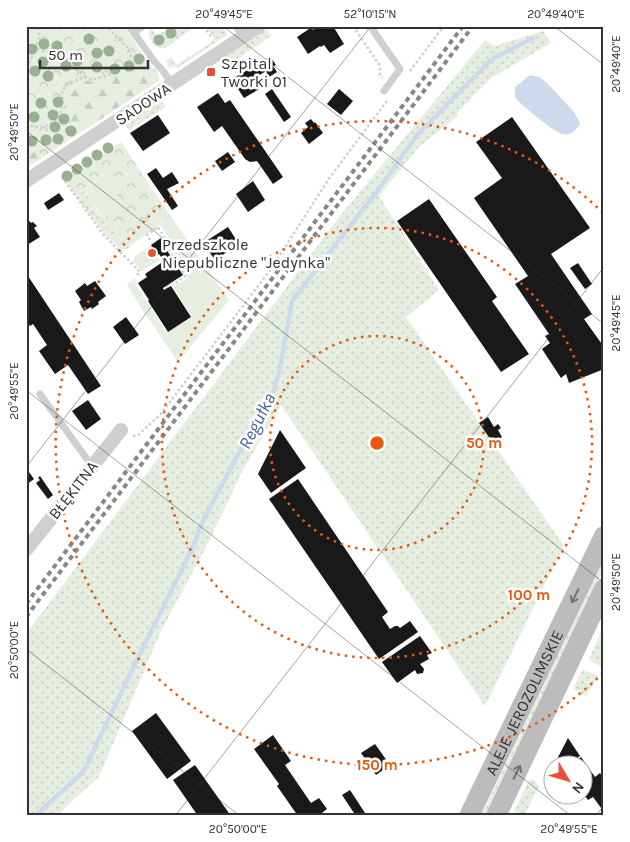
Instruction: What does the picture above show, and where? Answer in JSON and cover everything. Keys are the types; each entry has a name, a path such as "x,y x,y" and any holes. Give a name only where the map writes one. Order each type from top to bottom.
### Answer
{"main road":[{"name":"ALEJE JEROZOLIMSKIE","path":"470,816 604,536"},
{"name":"ALEJE JEROZOLIMSKIE","path":"496,816 604,589"}],"street":[{"name":"SADOWA","path":"26,181 172,84 240,32 259,26"},
{"name":"BŁĘKITNA","path":"26,550 121,430"}],"lane":[{"path":"143,26 131,30 172,84"},
{"path":"370,26 400,69 384,90"},
{"path":"40,394 92,466"}],"path":[{"path":"26,67 37,49 40,26"},
{"path":"37,49 63,57 85,78 92,80 117,72 126,66 131,58 130,53 128,48 106,26"},
{"path":"204,26 212,38"},
{"path":"353,26 380,66 381,78 389,84"},
{"path":"406,76 444,26"},
{"path":"26,56 32,59"},
{"path":"26,124 41,128 54,122 62,109 64,88 74,81 85,78"},
{"path":"121,430 130,438 138,435 160,415 271,269 328,180 390,97"},
{"path":"62,177 103,234 140,272 137,275"},
{"path":"150,240 147,235 158,227 185,276 173,285"}],"green space":[{"path":"26,26 124,26 146,59 130,65 123,72 100,80 92,82 86,80 72,85 64,92 70,120 80,133 43,157 26,135"},
{"path":"171,26 196,26 165,48 157,47 148,35 151,27 157,36"},
{"path":"213,26 223,26 227,35 178,68 176,66 169,68 166,61 171,57 177,65 213,41 214,38 208,29"},
{"path":"267,29 271,36 224,68 219,61"},
{"path":"543,31 551,43 494,75 457,113 458,116 420,146 379,196 439,290 406,317 564,546 485,706 281,405 244,468 207,545 161,631 99,777 58,816 26,816 26,634 340,216 485,40 494,46"},
{"path":"146,59 158,72 160,80 80,133 70,120 64,92 72,85 86,80 92,82 123,72 130,65"},
{"path":"159,101 166,107 129,130 124,123"},
{"path":"26,135 43,157 26,168"},
{"path":"121,142 170,215 160,225 131,245 122,237 115,238 115,229 106,229 103,226 109,214 123,204 104,176 86,188 77,197 63,176 67,178"},
{"path":"104,176 123,204 103,218 84,190"},
{"path":"84,190 102,218 109,214 107,221 116,230 116,233 131,245 129,248 121,249 104,233 77,197"},
{"path":"170,215 229,300 178,362 127,284 135,278 136,285 167,333 192,317 173,287 188,278 169,246 169,238 160,225"},
{"path":"150,246 160,260 142,271 133,262 135,256"},
{"path":"604,559 604,568 485,816 481,816"},
{"path":"604,625 604,664 602,668 589,659"},
{"path":"584,670 598,676 586,696 573,689"},
{"path":"530,778 539,786 524,816 512,816"}],"water":[{"path":"530,75 539,77 547,83 574,112 580,124 573,132 563,134 553,129 517,100 515,97 515,87"}],"building":[{"path":"318,26 333,26 344,44 330,53 324,45 308,54 297,37 312,27 313,30"},
{"path":"270,56 276,65 273,66 277,72 269,77 266,71 255,78 261,88 244,98 234,78"},
{"path":"272,89 291,117 284,122 265,94"},
{"path":"339,89 353,101 341,115 327,104"},
{"path":"218,93 225,103 230,100 283,177 273,184 257,161 250,162 245,159 222,126 214,132 197,107"},
{"path":"158,115 170,133 143,151 130,133"},
{"path":"512,117 590,228 551,254 592,314 584,319 604,347 601,350 604,358 604,369 569,383 566,374 561,378 542,349 550,343 545,336 549,334 515,284 528,276 474,198 502,178 476,142"},
{"path":"311,119 323,133 309,144 301,133 308,127 305,123"},
{"path":"228,152 235,162 222,171 215,161"},
{"path":"156,168 163,178 172,172 179,183 167,189 178,206 172,210 147,174"},
{"path":"253,181 265,200 248,212 236,194"},
{"path":"59,193 64,200 48,210 44,203"},
{"path":"429,199 497,297 492,301 529,354 501,372 397,221"},
{"path":"26,217 37,226 34,228 40,237 27,245 26,244"},
{"path":"228,227 239,244 215,260 203,243"},
{"path":"161,238 183,275 163,288 164,290 171,286 191,317 168,332 138,283 147,277 145,274 164,261 159,254 157,255 151,245"},
{"path":"578,263 592,284 585,289 570,268"},
{"path":"26,273 101,386 88,394 68,365 55,374 39,351 47,345 33,324 30,326 26,321"},
{"path":"95,281 106,296 92,309 91,307 84,311 79,302 81,300 75,291 85,283 87,286"},
{"path":"126,317 139,335 125,344 113,327"},
{"path":"88,400 101,419 86,430 72,411"},
{"path":"488,417 494,427 498,424 501,428 498,430 502,437 493,443 479,423"},
{"path":"280,430 306,468 271,493 258,474"},
{"path":"26,468 34,479 26,485"},
{"path":"40,476 53,495 48,499 36,483 40,480 38,478"},
{"path":"298,479 388,612 382,617 390,629 395,626 400,628 410,621 418,632 379,659 269,499"},
{"path":"420,636 432,653 427,655 429,659 420,664 424,669 423,673 417,674 415,670 397,683 382,662"},
{"path":"156,713 191,761 167,779 132,731"},
{"path":"273,735 291,761 285,765 311,803 319,798 327,809 318,816 298,816 277,786 279,784 254,749"},
{"path":"568,738 579,754 560,754"},
{"path":"375,744 390,765 376,775 361,753"},
{"path":"195,765 231,816 198,816 173,780"},
{"path":"592,773 595,777 600,773 604,779 604,812 593,797"},
{"path":"350,790 367,816 356,816 342,795"}],"waterway":[{"name":"Regułka","path":"35,816 82,773 86,766 194,545 201,525 274,390 281,363 292,301 378,190 418,134 492,59 533,38"}],"railway":[{"path":"26,604 463,26"},
{"path":"26,617 473,26"}],"place":[{"name":"Szpital Tworki 01","path":"211,72"},
{"name":"Przedszkole Niepubliczne \"Jedynka\"","path":"152,253"}]}
